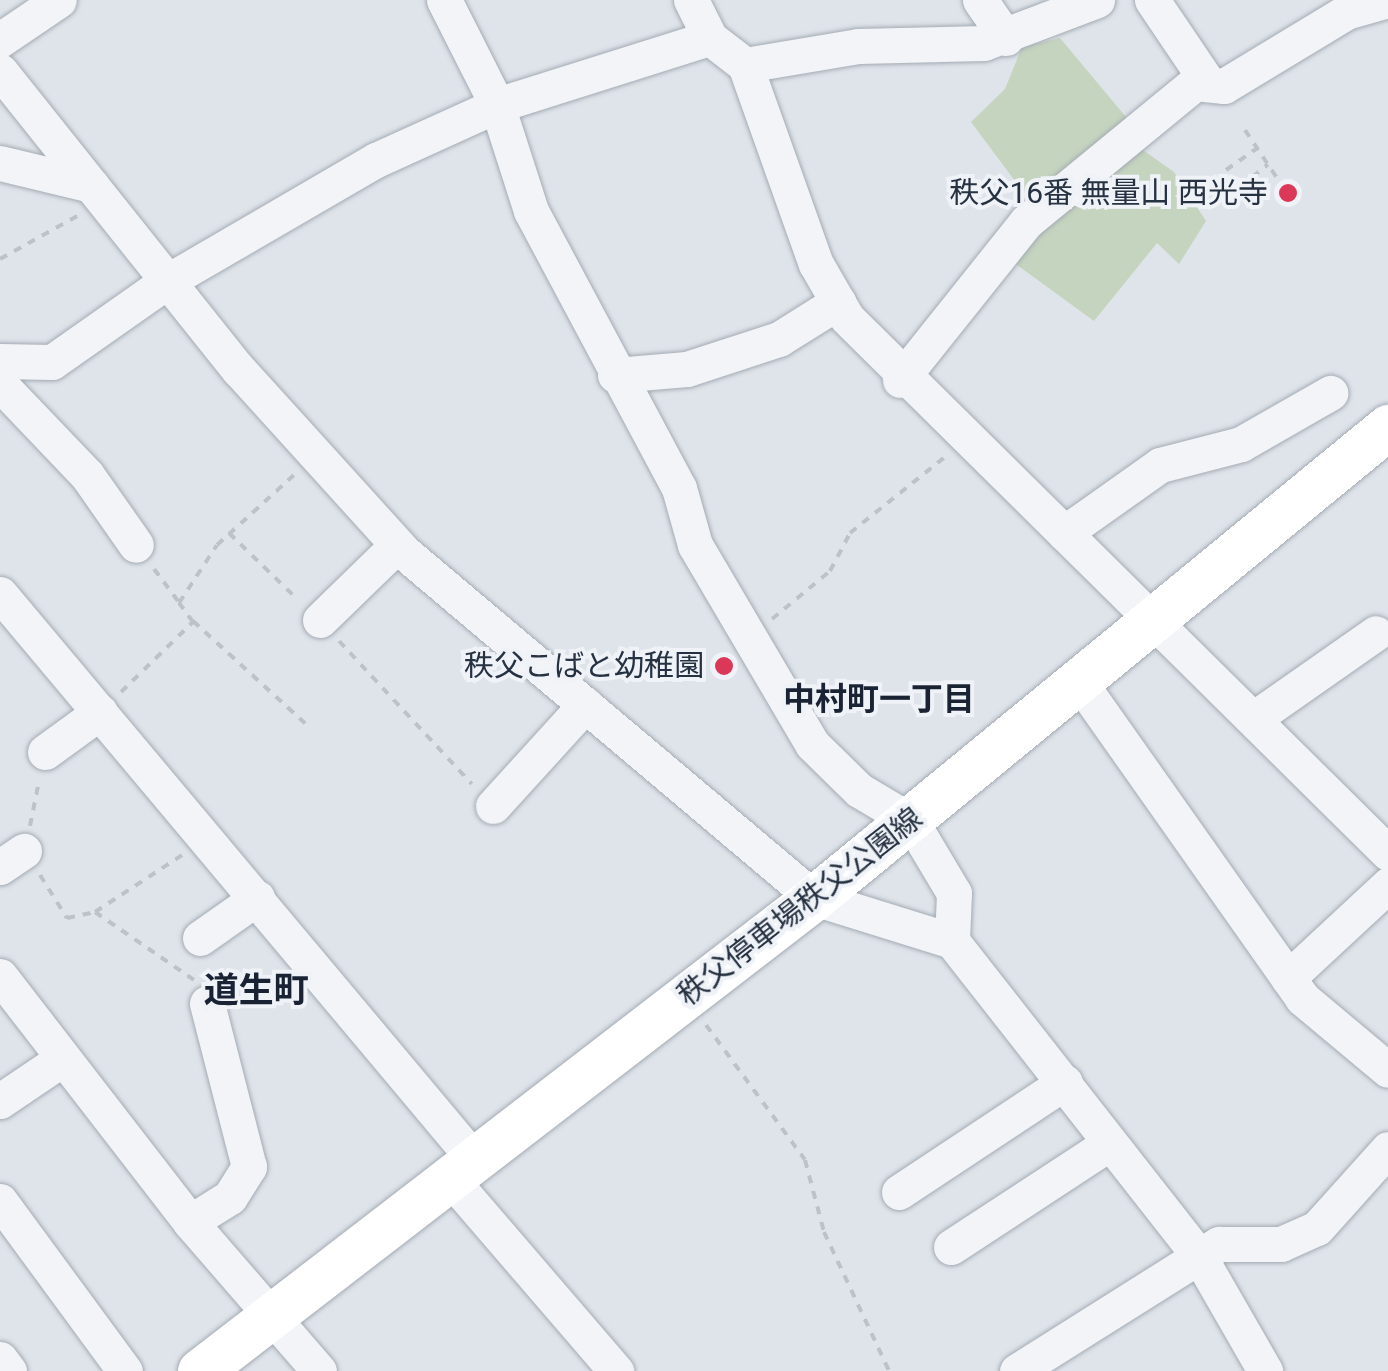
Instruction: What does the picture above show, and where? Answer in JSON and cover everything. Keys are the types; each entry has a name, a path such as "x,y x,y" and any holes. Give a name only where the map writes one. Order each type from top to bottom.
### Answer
{"main road":[{"name":"秩父停車場秩父公園線","path":"200,1371 814,898 1153,617 1383,444"}],"street":[{"path":"0,40 58,0"},
{"path":"444,0 497,105 531,212 615,375 679,488 695,545 812,744 859,790 911,820 954,893 952,941"},
{"path":"691,0 710,38 745,65 838,302 900,380 1384,838"},
{"path":"980,0 1006,38"},
{"path":"745,65 858,46 1006,38 1097,0"},
{"path":"1152,0 1204,77 1224,86 1346,12 1388,0"},
{"path":"0,361 52,362 166,282 376,160 497,105 710,38"},
{"path":"0,71 166,282 314,456 397,545 814,898 952,941 1200,1256 1264,1371"},
{"path":"900,380 1026,222 1204,77"},
{"path":"0,163 98,193"},
{"path":"615,375 688,369 778,339 838,302"},
{"path":"1064,533 1160,465 1241,444 1330,393"},
{"path":"6,403 88,475 136,545"},
{"path":"320,620 397,545"},
{"path":"0,594 257,898 616,1371"},
{"path":"1256,717 1376,633"},
{"path":"1078,680 1288,978 1388,1070"},
{"path":"492,806 584,705"},
{"path":"45,752 100,712"},
{"path":"1288,978 1388,885"},
{"path":"200,938 257,898"},
{"path":"0,976 190,1222 318,1371"},
{"path":"190,1222 230,1197 249,1167 206,1003"},
{"path":"0,1101 62,1059"},
{"path":"899,1192 1065,1082"},
{"path":"951,1247 1110,1144"},
{"path":"1017,1371 1219,1244 1281,1244 1317,1228 1388,1149"},
{"path":"0,1201 125,1371"},
{"path":"0,1359 9,1371"}],"path":[{"path":"1245,130 1277,178"},
{"path":"1242,142 1250,136"},
{"path":"1226,170 1258,148"},
{"path":"1240,187 1268,164"},
{"path":"0,259 98,193"},
{"path":"751,636 830,571 850,533 965,440"},
{"path":"179,602 229,533 314,456"},
{"path":"229,533 320,620 492,806"},
{"path":"136,545 193,622 307,725"},
{"path":"100,712 193,622"},
{"path":"45,752 12,859 67,918 95,912 207,839"},
{"path":"95,912 188,970 206,1003"},
{"path":"685,998 805,1160 824,1232 889,1371"}],"green space":[{"path":"1060,38 1131,123 1036,209 971,122 1005,89 1022,47"},
{"path":"1133,143 1174,172 1206,221 1179,264 1157,243 1094,321 1013,262 1039,223"}],"place":[{"name":"秩父16番 無量山 西光寺","path":"1288,193"},
{"name":"秩父こばと幼稚園","path":"724,666"}],"district":[{"name":"中村町一丁目","path":"879,699"},
{"name":"道生町","path":"256,991"}]}
